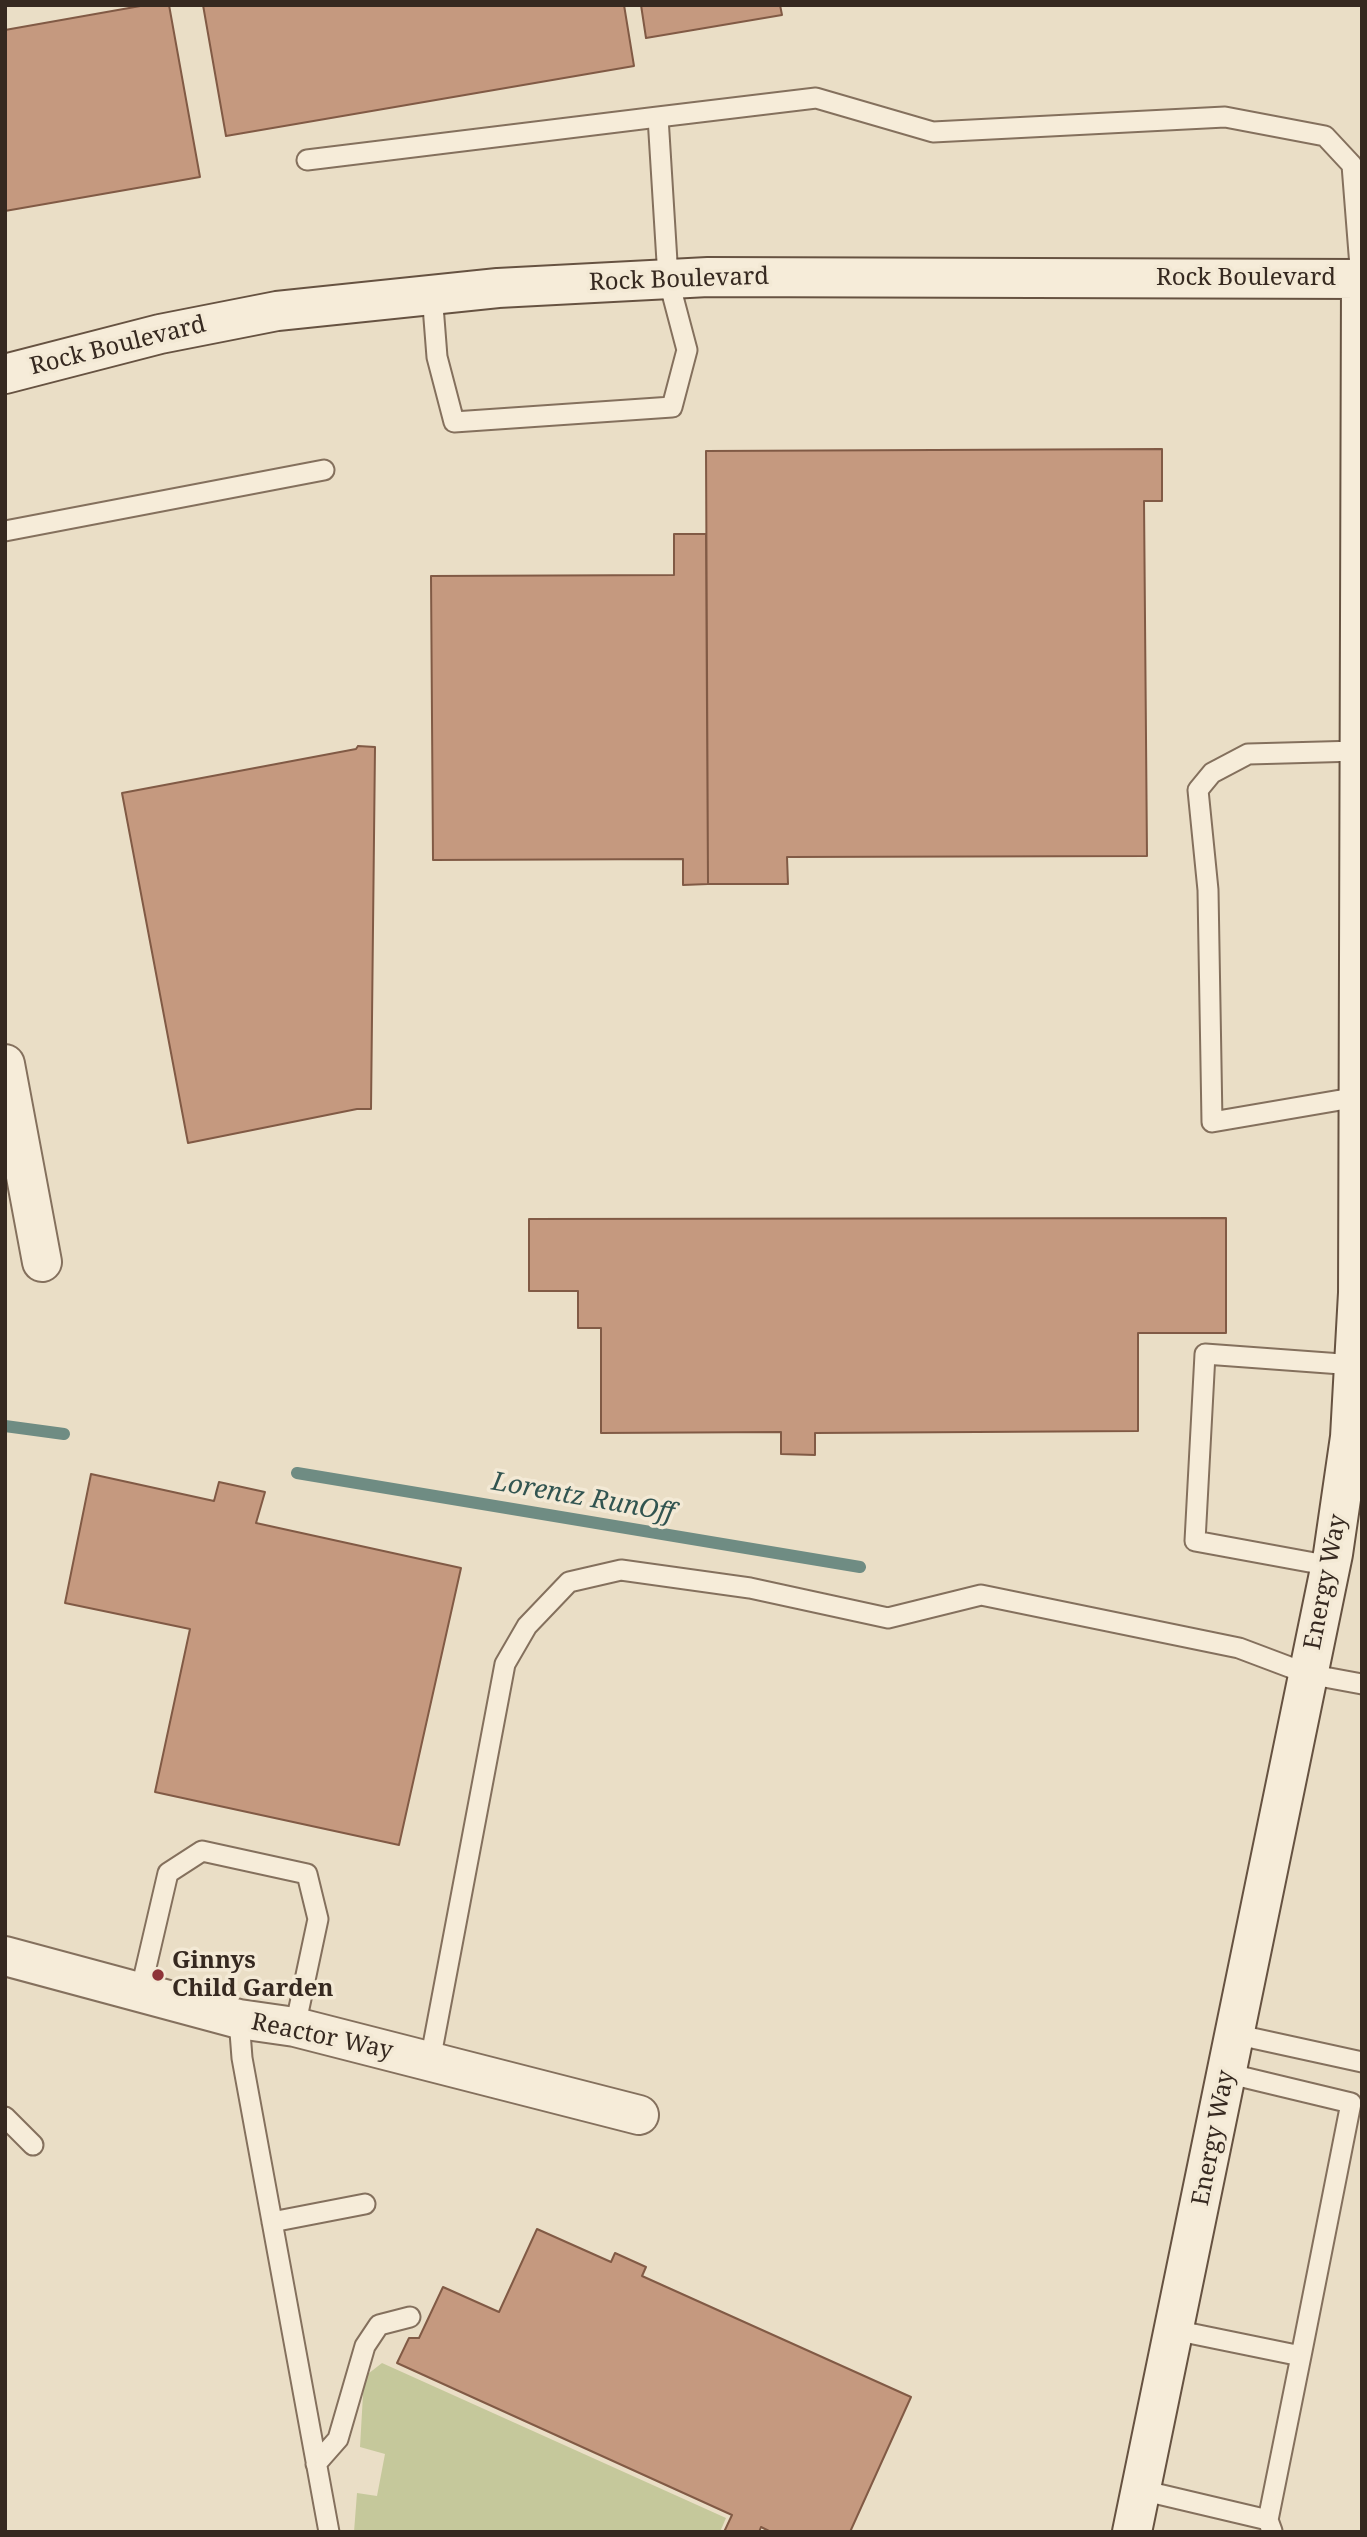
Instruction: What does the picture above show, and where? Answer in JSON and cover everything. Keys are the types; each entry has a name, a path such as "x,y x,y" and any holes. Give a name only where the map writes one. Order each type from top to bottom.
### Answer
{"street":[{"name":"Rock Boulevard","path":"5,374 160,334 277,311 432,293 668,278 1361,279"},
{"name":"Energy Way","path":"1132,2532 1331,1566 1350,1437 1360,1293 1358,751 1361,279"},
{"path":"5,1064 42,1262"},
{"name":"Reactor Way","path":"5,1956 239,2019 295,2027 639,2115"}],"lane":[{"path":"307,160 816,98 933,132 1224,117 1325,136 1352,165 1361,279"},
{"path":"432,293 437,357 454,422 672,407 687,349 668,278 658,117"},
{"path":"5,531 324,470"},
{"path":"1358,751 1248,754 1212,773 1198,790 1208,890 1212,1122 1359,1109"},
{"path":"1331,1566 1195,1541 1205,1354 1354,1366"},
{"path":"430,2061 505,1664 527,1626 569,1582 621,1570 750,1588 888,1618 981,1595 1239,1648 1308,1674 1362,1684"},
{"path":"140,1993 168,1873 202,1851 307,1874 318,1919 295,2027"},
{"path":"239,2019 242,2058 329,2532"},
{"path":"1234,2034 1362,2062"},
{"path":"1141,2490 1270,2526 1351,2103 1226,2073"},
{"path":"5,2117 33,2145"},
{"path":"272,2222 365,2204"},
{"path":"316,2465 338,2438 365,2346 379,2325 410,2317"},
{"path":"1174,2329 1301,2356"}],"green space":[{"path":"382,2363 726,2518 720,2532 354,2532 357,2493 377,2496 385,2454 360,2447 364,2377"}],"building":[{"path":"146,5 169,5 200,177 5,211 5,30"},
{"path":"203,5 624,5 634,66 226,136"},
{"path":"641,5 780,5 782,15 646,38"},
{"path":"1162,449 1162,501 1144,501 1147,856 787,857 788,884 708,884 706,451"},
{"path":"674,534 706,534 708,884 683,885 683,859 433,860 431,576 674,575"},
{"path":"358,746 375,747 371,1109 357,1109 188,1143 122,793 356,749"},
{"path":"1226,1218 1226,1333 1138,1333 1138,1431 815,1433 815,1455 781,1454 781,1432 601,1433 601,1328 578,1328 578,1291 529,1291 529,1219"},
{"path":"91,1474 214,1501 219,1482 265,1492 256,1523 461,1568 399,1845 155,1792 190,1629 65,1603"},
{"path":"537,2229 611,2262 615,2253 646,2267 642,2276 911,2397 850,2532 771,2532 761,2527 759,2532 724,2532 732,2515 397,2363 409,2338 419,2338 443,2287 499,2312"}],"waterway":[{"name":"Lorentz RunOff","path":"5,1426 64,1434"},
{"name":"Lorentz RunOff","path":"297,1473 860,1567"}],"place":[{"name":"Ginnys Child Garden","path":"158,1975"}]}
